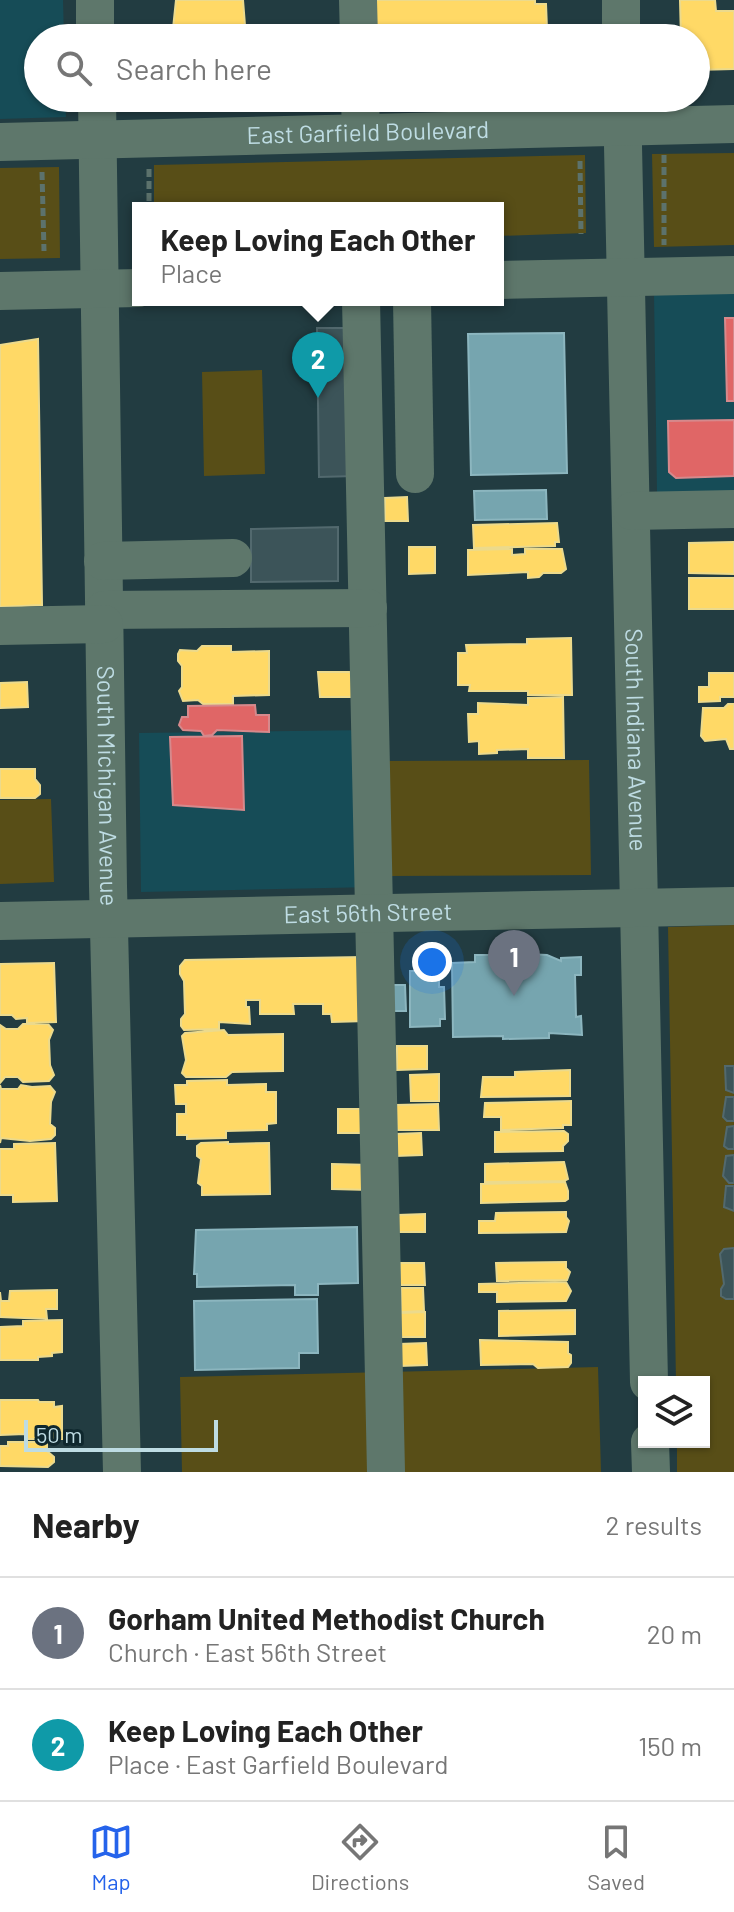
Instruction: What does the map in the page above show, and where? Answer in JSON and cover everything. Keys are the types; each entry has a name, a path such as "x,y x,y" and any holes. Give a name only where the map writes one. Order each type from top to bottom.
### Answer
{"street":[{"path":"95,0 95,24"},
{"path":"358,0 359,24"},
{"path":"621,0 621,24"},
{"name":"South Michigan Avenue","path":"97,112 109,918 122,1472"},
{"name":"East Garfield Boulevard","path":"0,142 97,139 360,115 623,112 734,124"},
{"name":"South Indiana Avenue","path":"623,112 649,1376"},
{"path":"504,280 734,275"},
{"path":"0,291 132,288"},
{"path":"361,306 386,1472"},
{"path":"412,306 415,474"},
{"path":"632,511 734,509"},
{"path":"103,561 233,558"},
{"path":"0,626 104,617 368,608"},
{"name":"East 56th Street","path":"0,921 734,906"},
{"path":"650,1448 651,1472"}],"path":[{"path":"664,154 664,246"},
{"path":"580,161 581,234"},
{"path":"42,166 44,251"},
{"path":"149,166 149,202"}],"shaded area":[{"path":"0,0 63,0 64,24 24,24 24,112 66,112 66,117 0,119"},
{"path":"734,153 734,245 654,247 652,154"},
{"path":"585,155 586,233 504,236 504,202 154,202 154,165"},
{"path":"59,167 60,258 0,259 0,168"},
{"path":"734,292 734,491 657,493 654,294"},
{"path":"262,370 265,474 204,476 202,372"},
{"path":"370,730 374,887 141,892 139,733"},
{"path":"589,760 591,875 386,876 383,761"},
{"path":"51,799 54,882 0,884 0,800"},
{"path":"734,925 734,1472 677,1472 677,1448 710,1448 710,1376 676,1376 668,927"},
{"path":"598,1367 601,1472 182,1472 180,1377"}],"building: Homes":[{"path":"176,0 243,0 245,24 173,24"},
{"path":"372,0 535,0 535,4 546,4 547,24 373,24"},
{"path":"680,0 715,0 716,11 734,11 734,69 710,70 710,24 681,24"},
{"path":"38,339 42,605 0,607 0,345"},
{"path":"407,497 408,521 385,521 385,498"},
{"path":"557,523 559,542 555,542 555,546 474,548 473,525"},
{"path":"734,542 734,574 689,573 689,543"},
{"path":"409,547 435,547 435,573 409,574"},
{"path":"512,549 512,555 525,554 525,549 562,549 566,569 561,573 543,573 539,577 528,578 528,572 468,575 468,550"},
{"path":"689,578 734,578 734,609 689,609"},
{"path":"571,638 572,695 469,691 470,685 458,685 458,653 467,653 466,645 527,644 527,639"},
{"path":"202,646 231,646 231,652 269,651 269,695 233,696 233,704 183,701 179,691 182,687 182,666 178,654 180,650 197,651"},
{"path":"318,672 355,672 357,697 320,697"},
{"path":"709,673 734,673 734,697 699,702 699,687 709,687"},
{"path":"27,682 28,707 0,708 0,683"},
{"path":"563,697 564,758 528,758 528,749 479,754 479,741 469,742 468,714 478,714 478,703 528,705 528,698"},
{"path":"734,704 734,749 730,749 726,739 705,741 701,736 703,708 724,708"},
{"path":"0,769 35,769 40,794 35,798 0,798"},
{"path":"364,957 366,1021 332,1022 331,1014 323,1014 323,1004 293,1004 294,1014 260,1014 260,1000 246,1000 250,1024 219,1022 219,1029 184,1030 181,1026 185,1014 184,981 180,966 185,960"},
{"path":"54,963 56,1022 27,1023 27,1018 0,1015 0,964"},
{"path":"23,1024 48,1024 53,1030 49,1040 50,1065 54,1075 49,1081 23,1082 18,1077 5,1077 0,1083 0,1025 6,1029 18,1029"},
{"path":"224,1030 228,1035 283,1034 283,1071 232,1072 226,1077 186,1077 182,1073 186,1060 182,1036 185,1033"},
{"path":"397,1046 427,1046 427,1069 397,1070"},
{"path":"570,1070 570,1096 481,1097 483,1077 515,1077 515,1072"},
{"path":"439,1074 439,1101 411,1101 410,1075"},
{"path":"227,1080 227,1085 266,1084 266,1092 276,1092 276,1123 267,1124 267,1130 226,1131 226,1138 187,1139 187,1135 177,1135 177,1114 186,1114 186,1104 176,1104 175,1085 187,1085 187,1081"},
{"path":"0,1085 1,1089 18,1089 21,1085 50,1086 55,1092 51,1102 50,1124 55,1128 55,1135 51,1139 30,1141 1,1138 0,1143"},
{"path":"571,1101 571,1125 563,1125 563,1128 501,1130 501,1117 484,1117 485,1103"},
{"path":"438,1104 439,1130 397,1130 396,1105"},
{"path":"338,1109 362,1109 363,1133 338,1133"},
{"path":"564,1131 568,1134 568,1141 563,1151 495,1152 495,1132"},
{"path":"421,1133 422,1155 396,1156 396,1134"},
{"path":"55,1143 57,1201 13,1202 13,1195 0,1195 0,1149 14,1149 14,1144"},
{"path":"201,1143 269,1143 270,1194 202,1195 202,1186 198,1183 201,1159 197,1156 197,1146"},
{"path":"564,1162 568,1179 564,1181 485,1182 485,1164"},
{"path":"332,1164 371,1165 370,1190 332,1189"},
{"path":"565,1182 568,1199 565,1201 481,1203 481,1184"},
{"path":"566,1212 569,1221 566,1232 479,1233 479,1221 495,1221 496,1213"},
{"path":"425,1214 425,1232 398,1232 398,1215"},
{"path":"566,1262 570,1272 567,1280 497,1281 496,1263"},
{"path":"400,1263 424,1263 425,1285 400,1285"},
{"path":"566,1282 571,1291 566,1301 497,1302 497,1292 479,1292 479,1284"},
{"path":"401,1288 423,1288 424,1311 401,1312"},
{"path":"57,1290 57,1309 46,1309 47,1319 0,1317 0,1292 1,1301 9,1301 10,1291"},
{"path":"575,1310 575,1334 499,1336 499,1311"},
{"path":"425,1312 425,1337 400,1337 400,1313"},
{"path":"62,1320 62,1352 38,1357 38,1360 0,1360 0,1327 23,1326 23,1321"},
{"path":"480,1340 568,1342 571,1363 568,1367 538,1368 533,1364 481,1365"},
{"path":"426,1343 427,1365 400,1366 399,1344"},
{"path":"0,1400 38,1400 54,1402 54,1407 62,1406 62,1439 25,1439 25,1434 0,1435"},
{"path":"8,1442 47,1442 47,1451 54,1457 54,1462 48,1467 0,1466 0,1446 8,1446"}],"building: Shops":[{"path":"725,318 734,318 734,401 727,401"},
{"path":"734,420 734,476 676,478 669,472 668,421"},
{"path":"255,705 256,715 269,715 269,732 217,730 212,735 204,736 201,731 183,730 179,725 182,717 188,717 188,706"},
{"path":"242,736 244,810 173,805 170,737"}],"building: Public":[{"path":"564,333 567,473 471,475 468,334"},
{"path":"546,490 547,519 475,520 474,491"},
{"path":"526,954 547,955 561,961 561,958 581,957 581,975 575,975 576,1017 581,1016 582,1035 549,1033 549,1038 503,1039 503,1036 453,1037 452,963 475,962 475,955 505,955 505,962"},
{"path":"410,971 439,971 439,987 444,987 445,1019 440,1019 440,1026 410,1027"},
{"path":"390,985 405,985 406,1011 391,1011"},
{"path":"357,1227 358,1283 318,1284 318,1295 295,1295 295,1285 197,1287 197,1274 194,1274 196,1230"},
{"path":"317,1299 318,1353 299,1353 299,1368 195,1370 194,1301"}],"building: Other":[{"path":"317,328 352,328 355,476 319,477"},
{"path":"338,527 338,581 251,582 251,529"},
{"path":"725,1066 734,1066 734,1093 726,1090"},
{"path":"726,1097 734,1097 734,1121 723,1117"},
{"path":"734,1126 734,1149 728,1149 724,1146 727,1127"},
{"path":"734,1155 734,1183 729,1183 723,1176 726,1156"},
{"path":"726,1186 734,1186 734,1211 724,1207"},
{"path":"734,1248 734,1299 726,1299 721,1296 724,1284 720,1254 724,1249"}],"place":[{"name":"Keep Loving Each Other","path":"318,398"},
{"name":"Gorham United Methodist Church","path":"514,996"}]}
